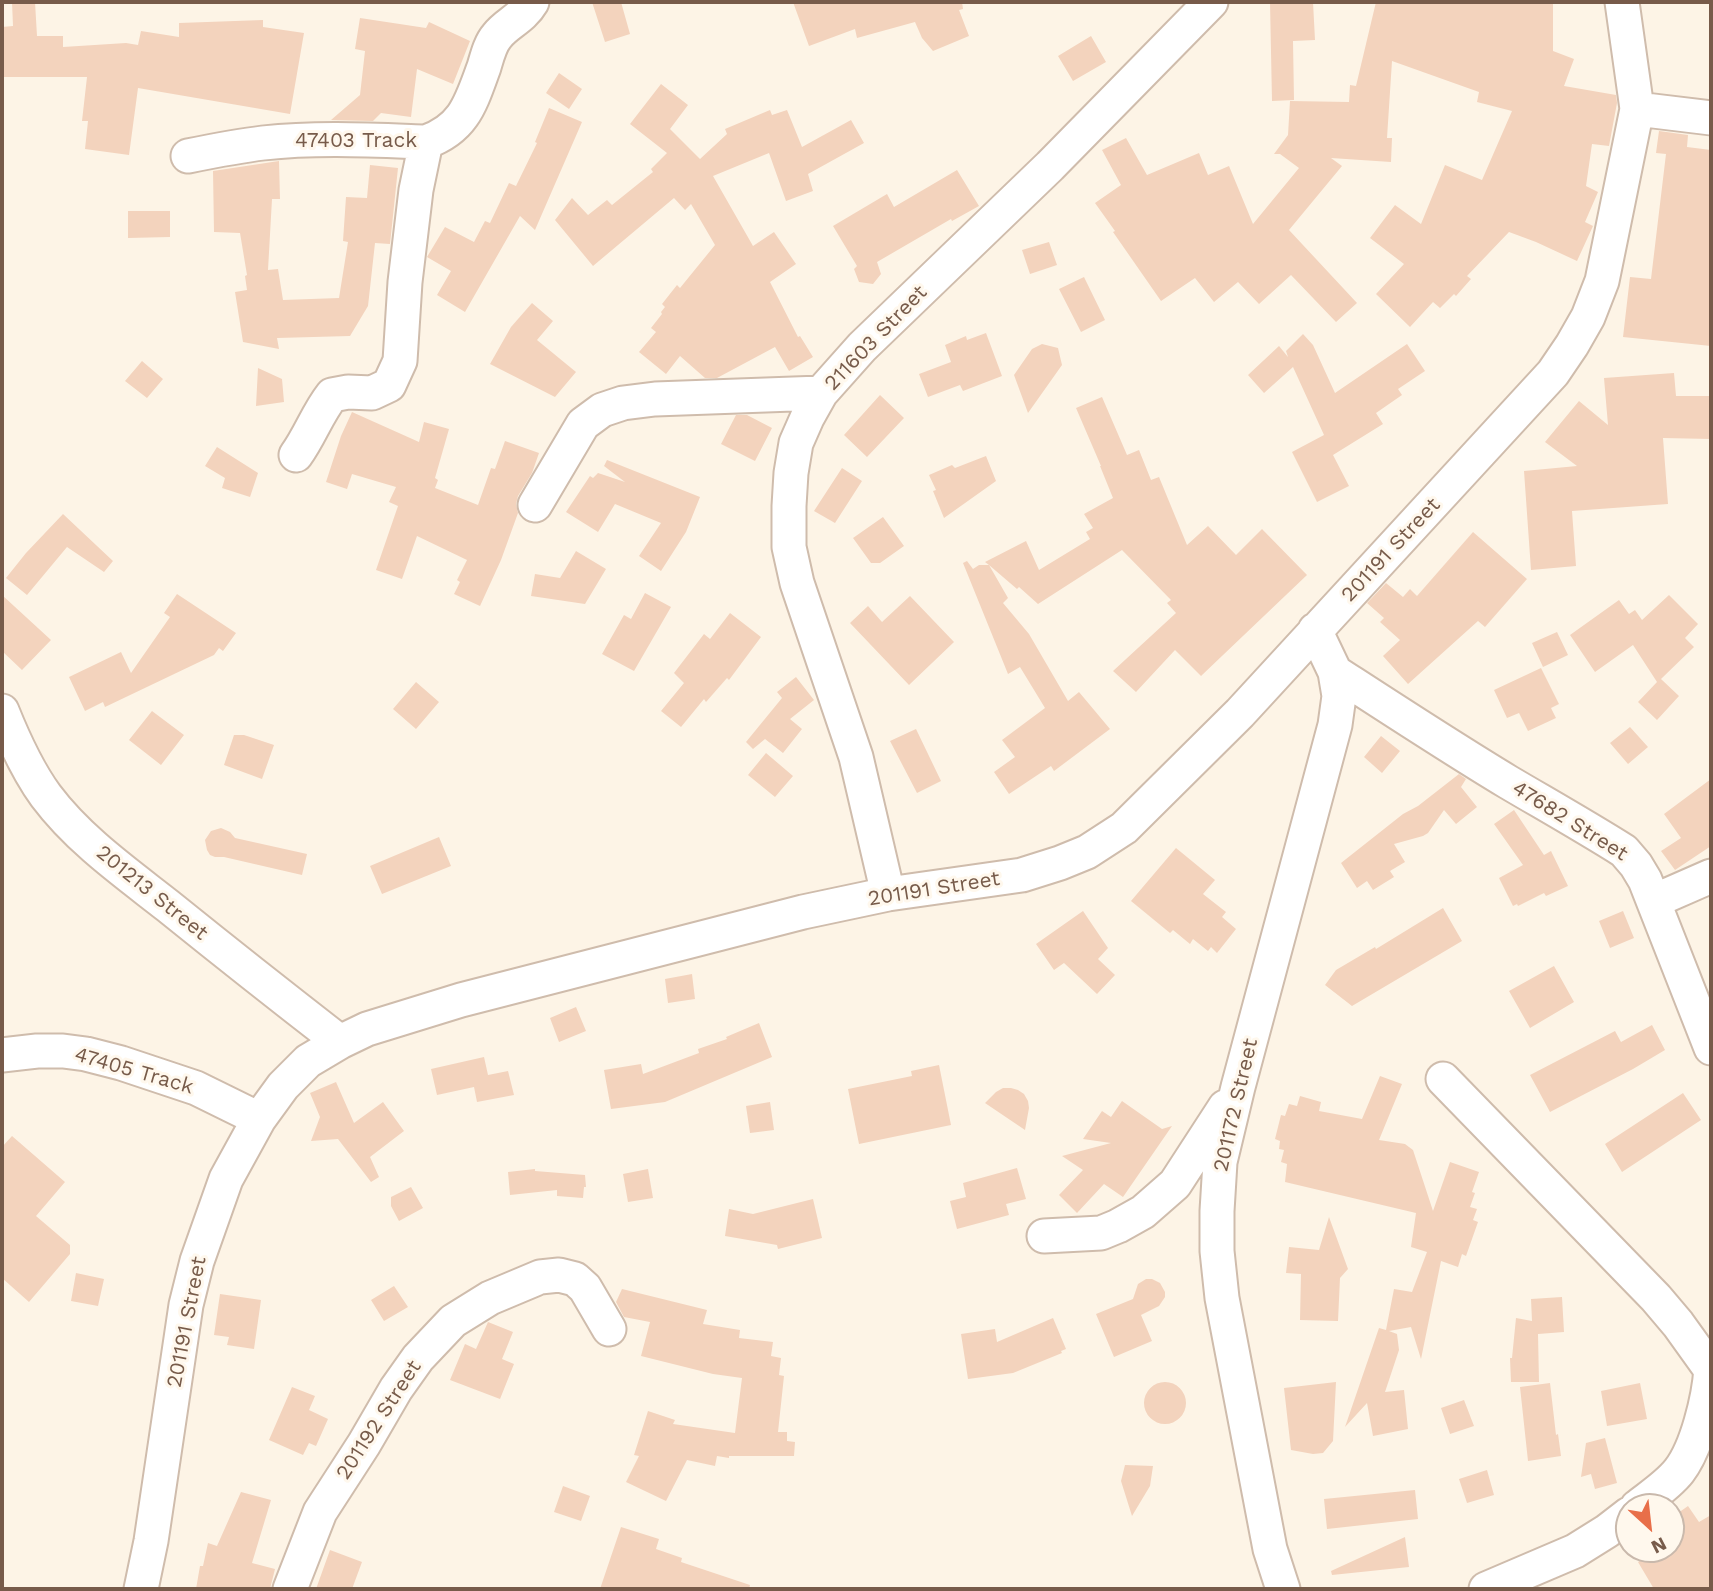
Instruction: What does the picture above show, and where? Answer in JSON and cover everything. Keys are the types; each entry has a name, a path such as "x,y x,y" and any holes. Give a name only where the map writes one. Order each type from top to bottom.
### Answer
{"street":[{"name":"47403 Track","path":"188,156 265,143 426,142 437,138 462,118 467,110 496,37 527,10 532,2"},
{"name":"211603 Street","path":"888,894 856,757 797,583 789,548 789,495 796,443 821,393 862,347 1050,166 1211,2"},
{"name":"201191 Street","path":"141,1589 151,1541 186,1305 197,1261 226,1179 260,1119 283,1086 308,1061 340,1042 367,1029 461,1000 803,912 888,894 1022,875 1087,852 1124,828 1240,713 1360,584 1553,373 1572,345 1588,317 1602,281 1637,109 1622,2"},
{"path":"1637,109 1711,118"},
{"path":"296,455 308,438 322,407 332,395 372,393 389,386 400,361 405,282 416,190 426,142"},
{"path":"536,505 583,424 602,410 623,403 655,399 821,393"},
{"name":"201172 Street","path":"1283,1589 1270,1549 1222,1297 1217,1251 1217,1211 1220,1162 1238,1087 1335,725 1339,696 1335,672 1315,630"},
{"name":"47682 Street","path":"1335,672 1510,783 1624,851 1636,865 1654,901 1711,1048"},
{"name":"201213 Street","path":"2,712 32,774 72,826 119,868 340,1042"},
{"path":"1654,901 1711,876"},
{"name":"47405 Track","path":"2,1055 37,1051 86,1054 195,1088 260,1119"},
{"path":"1443,1080 1656,1298 1678,1324 1710,1385 1690,1452 1678,1472 1653,1493"},
{"path":"1044,1236 1101,1233 1143,1212 1175,1184 1238,1087"},
{"name":"201192 Street","path":"290,1589 320,1512 403,1379 418,1358 453,1321 491,1298 540,1277 559,1275 575,1279 585,1288 609,1329"},
{"path":"1486,1589 1575,1551 1615,1525"}],"building":[{"path":"12,2 35,2 37,36 63,36 63,47 126,43 138,45 141,31 179,37 179,23 263,20 263,27 304,33 290,114 138,88 129,155 85,149 88,121 82,121 87,77 2,77 2,27 13,26"},
{"path":"592,2 621,2 630,34 605,42"},
{"path":"793,2 962,2 963,9 959,10 969,36 933,51 922,38 915,22 857,38 855,29 809,46"},
{"path":"1270,2 1313,2 1315,40 1293,41 1294,100 1272,101"},
{"path":"1376,2 1553,2 1553,51 1574,59 1564,86 1616,95 1617,103 1609,146 1592,144 1586,186 1598,192 1585,222 1593,226 1577,261 1509,232 1467,276 1471,279 1456,296 1454,294 1440,308 1433,302 1410,327 1376,294 1404,264 1370,238 1395,205 1421,224 1445,165 1482,180 1512,111 1477,102 1479,92 1392,61 1387,138 1392,138 1391,162 1331,158 1342,166 1289,230 1357,303 1336,322 1291,275 1259,304 1238,282 1214,302 1195,278 1161,301 1095,203 1121,185 1102,150 1126,138 1147,175 1199,153 1208,175 1229,166 1253,224 1299,168 1280,154 1274,154 1288,135 1290,101 1349,102 1350,85 1356,86"},
{"path":"360,18 426,28 429,22 470,41 453,84 417,69 411,117 381,113 373,121 331,120 360,95 365,51 355,49"},
{"path":"1091,36 1106,62 1073,81 1058,56"},
{"path":"559,73 582,89 569,109 546,93"},
{"path":"661,84 688,105 670,129 700,159 727,134 725,129 770,110 772,115 787,110 802,147 851,120 864,143 808,174 813,191 786,201 769,153 713,176 753,246 774,232 796,264 770,282 798,337 800,336 813,357 789,371 775,347 717,378 705,378 680,356 666,374 639,352 656,332 651,328 662,314 665,307 662,304 677,285 680,288 715,245 691,204 685,210 674,198 593,266 555,220 572,198 588,215 607,200 612,205 653,172 651,169 667,153 630,124"},
{"path":"549,108 582,122 535,230 520,216 465,312 437,295 451,271 427,257 445,227 474,242 485,221 490,223 509,183 516,186 537,143 535,142"},
{"path":"1659,131 1688,135 1687,147 1711,150 1711,346 1623,337 1630,277 1651,279 1666,154 1656,153"},
{"path":"279,161 280,199 272,199 268,270 278,269 283,300 339,298 348,242 343,241 346,197 367,198 370,165 398,168 390,244 375,243 368,306 350,336 277,338 279,349 243,342 235,292 247,290 240,233 214,232 213,171"},
{"path":"957,170 979,206 877,262 881,274 873,284 859,282 854,269 857,266 833,226 887,194 894,207"},
{"path":"128,211 170,211 170,237 128,238"},
{"path":"1049,242 1057,265 1030,274 1022,250"},
{"path":"1084,277 1105,320 1081,332 1059,289"},
{"path":"532,303 553,321 537,340 576,372 555,397 490,364 511,327"},
{"path":"986,333 1002,376 963,391 960,385 928,397 919,374 951,362 945,345 966,336 967,340"},
{"path":"1303,334 1313,345 1335,393 1407,344 1425,371 1398,389 1402,395 1376,413 1383,424 1333,455 1349,486 1317,502 1292,452 1324,435 1293,367 1264,393 1248,375 1279,346 1288,357 1286,351"},
{"path":"1042,344 1058,348 1062,365 1028,413 1014,375 1032,349"},
{"path":"142,361 163,379 147,398 125,381"},
{"path":"258,368 282,379 284,402 256,406"},
{"path":"1674,373 1676,396 1711,396 1711,439 1663,438 1668,504 1572,511 1576,566 1531,570 1524,471 1577,466 1545,442 1579,401 1608,425 1604,378"},
{"path":"880,395 904,418 867,457 844,435"},
{"path":"1102,397 1127,455 1139,450 1151,480 1159,477 1187,545 1208,526 1236,555 1262,529 1307,575 1201,676 1175,650 1136,692 1113,671 1176,613 1167,603 1171,600 1122,550 1038,604 985,562 1026,541 1039,570 1090,539 1086,532 1093,528 1084,514 1113,498 1076,408"},
{"path":"352,412 419,442 424,422 449,429 435,478 438,480 435,488 478,505 491,468 495,469 505,441 539,453 532,473 518,496 518,513 480,606 454,594 460,582 457,580 467,560 417,536 402,579 376,570 398,506 389,502 396,487 352,474 347,489 326,482"},
{"path":"736,415 747,415 772,428 755,461 721,444"},
{"path":"217,447 258,473 250,497 222,488 225,478 205,466"},
{"path":"986,456 996,481 944,518 929,475 952,465 955,468"},
{"path":"607,460 700,497 686,532 661,571 639,556 661,523 615,504 598,532 566,512 590,476 593,478 598,473 625,482 604,466"},
{"path":"842,468 862,481 835,523 814,511"},
{"path":"63,514 113,561 104,572 67,547 27,595 6,578"},
{"path":"883,517 904,546 880,563 871,563 853,538"},
{"path":"1473,532 1527,579 1485,627 1478,621 1408,684 1383,656 1400,640 1380,622 1384,618 1367,603 1386,583 1403,597 1410,589 1417,596"},
{"path":"576,551 606,569 585,604 531,596 535,574 560,578"},
{"path":"967,561 973,569 979,565 989,565 1008,598 1003,603 1029,634 1068,701 1079,692 1110,729 1054,771 1051,766 1009,794 994,772 1015,757 1002,740 1045,708 1020,667 1008,674 963,563"},
{"path":"645,593 671,607 634,671 602,654 624,615 631,619"},
{"path":"177,594 236,633 223,651 219,648 214,655 105,707 103,702 85,711 69,677 121,652 131,673 170,617 164,613"},
{"path":"2,595 51,640 22,670 2,651"},
{"path":"1669,595 1698,624 1685,638 1694,647 1661,679 1679,696 1657,720 1638,702 1657,682 1633,645 1595,672 1570,635 1619,600 1629,614 1635,610 1642,620"},
{"path":"910,596 954,642 909,685 850,623 868,606 882,622"},
{"path":"730,613 761,637 729,680 727,678 706,702 704,699 681,727 661,711 684,683 674,673 704,634 710,639"},
{"path":"1557,632 1568,655 1543,667 1532,643"},
{"path":"1541,668 1559,704 1551,708 1556,718 1528,731 1519,713 1507,718 1494,690"},
{"path":"796,677 814,700 790,719 802,729 783,753 765,739 753,749 746,742 782,698 777,692"},
{"path":"416,682 439,702 416,729 393,709"},
{"path":"152,711 184,735 161,765 129,740"},
{"path":"1630,727 1648,747 1628,764 1610,743"},
{"path":"916,729 941,781 917,793 890,741"},
{"path":"234,735 244,735 274,745 262,779 224,765"},
{"path":"1381,736 1400,751 1382,773 1364,757"},
{"path":"766,753 793,776 775,797 748,775"},
{"path":"1459,774 1466,779 1461,787 1477,807 1456,824 1444,810 1428,833 1394,844 1405,862 1390,871 1394,877 1373,890 1367,881 1357,888 1341,863"},
{"path":"1711,779 1711,846 1675,870 1661,851 1681,838 1664,814"},
{"path":"1514,810 1544,855 1551,851 1568,886 1546,896 1544,893 1518,906 1513,906 1499,878 1523,865 1494,824"},
{"path":"221,828 235,838 307,854 302,875 210,855 205,840 211,831"},
{"path":"439,837 451,866 382,894 370,866"},
{"path":"1176,848 1215,880 1203,894 1226,912 1222,917 1236,929 1217,953 1211,947 1208,951 1193,939 1190,944 1173,930 1170,933 1131,901"},
{"path":"1443,908 1462,941 1352,1006 1325,985 1336,970"},
{"path":"1083,911 1108,948 1098,959 1115,975 1097,994 1064,963 1054,970 1036,944"},
{"path":"1623,911 1634,938 1610,948 1599,921"},
{"path":"1554,966 1574,1002 1530,1028 1509,991"},
{"path":"692,974 695,999 668,1003 665,979"},
{"path":"576,1007 586,1031 559,1042 550,1018"},
{"path":"759,1023 772,1057 665,1102 611,1109 604,1070 641,1064 643,1074 699,1053 698,1049 727,1039 726,1037"},
{"path":"1652,1025 1665,1050 1550,1112 1530,1075 1615,1031 1621,1042"},
{"path":"484,1057 488,1075 508,1071 514,1095 477,1102 474,1087 437,1095 431,1069"},
{"path":"939,1065 951,1125 859,1144 848,1089 912,1076 911,1071"},
{"path":"1380,1076 1402,1084 1379,1140 1405,1144 1413,1150 1433,1211 1450,1162 1479,1172 1470,1207 1477,1209 1473,1220 1478,1222 1466,1256 1462,1254 1458,1267 1441,1261 1421,1359 1411,1327 1389,1331 1397,1334 1399,1350 1385,1392 1404,1390 1408,1429 1373,1436 1367,1403 1345,1427 1379,1328 1386,1330 1394,1289 1412,1292 1427,1252 1411,1247 1416,1213 1285,1182 1287,1164 1281,1162 1284,1150 1279,1149 1280,1141 1275,1139 1281,1115 1285,1116 1289,1104 1297,1106 1300,1096 1321,1102 1319,1111 1362,1119"},
{"path":"336,1082 354,1123 383,1102 404,1131 370,1157 379,1177 371,1182 338,1139 311,1141 320,1117 310,1093"},
{"path":"1003,1088 1018,1090 1028,1101 1025,1130 985,1103"},
{"path":"1683,1093 1701,1120 1622,1172 1605,1144"},
{"path":"1122,1101 1162,1129 1172,1126 1123,1197 1104,1184 1077,1213 1059,1195 1083,1170 1062,1156 1111,1143 1083,1139 1102,1111 1111,1117"},
{"path":"770,1102 774,1130 750,1133 746,1106"},
{"path":"12,1136 65,1182 36,1216 70,1245 70,1254 29,1302 2,1278 2,1147"},
{"path":"1017,1168 1026,1199 1006,1204 1009,1215 957,1229 950,1201 966,1197 963,1183"},
{"path":"535,1169 585,1175 583,1198 557,1196 557,1190 510,1195 508,1172"},
{"path":"648,1169 653,1198 628,1202 623,1174"},
{"path":"411,1187 423,1208 399,1221 391,1206 391,1197"},
{"path":"813,1199 822,1238 778,1249 777,1245 725,1236 729,1209 753,1214"},
{"path":"1329,1217 1348,1269 1340,1278 1338,1321 1300,1320 1301,1274 1286,1273 1289,1247 1319,1250"},
{"path":"76,1273 104,1279 98,1306 71,1301"},
{"path":"1146,1279 1160,1283 1165,1292 1159,1306 1141,1315 1152,1341 1114,1357 1096,1314 1133,1299 1138,1284"},
{"path":"394,1286 408,1307 384,1321 371,1300"},
{"path":"622,1289 707,1310 703,1324 740,1330 739,1338 773,1342 771,1356 781,1358 779,1375 784,1376 778,1432 787,1432 787,1441 795,1442 794,1456 717,1456 715,1466 687,1460 666,1501 626,1482 639,1456 634,1455 648,1411 675,1420 673,1424 735,1433 742,1378 713,1374 641,1356 650,1322 624,1317 616,1302"},
{"path":"220,1294 261,1300 254,1349 227,1345 229,1337 214,1335"},
{"path":"1562,1297 1564,1332 1538,1334 1539,1382 1511,1382 1510,1358 1516,1318 1532,1321 1531,1299"},
{"path":"1053,1318 1066,1349 1061,1351 1062,1353 1013,1373 968,1379 961,1334 995,1329 997,1342"},
{"path":"488,1322 513,1332 502,1359 514,1364 500,1399 450,1380 465,1344 476,1349"},
{"path":"1165,1382 1180,1388 1186,1403 1180,1418 1165,1424 1150,1418 1144,1403 1150,1388"},
{"path":"1336,1382 1333,1441 1323,1453 1291,1450 1284,1388"},
{"path":"1550,1383 1561,1456 1528,1461 1520,1387"},
{"path":"1640,1383 1647,1419 1607,1426 1601,1391"},
{"path":"292,1387 315,1396 309,1410 328,1419 316,1446 309,1443 303,1455 269,1440"},
{"path":"1464,1400 1474,1426 1450,1434 1441,1408"},
{"path":"1605,1438 1617,1483 1595,1489 1591,1474 1581,1477 1586,1443"},
{"path":"1125,1465 1153,1466 1150,1486 1132,1516 1121,1481"},
{"path":"1487,1470 1494,1495 1467,1503 1459,1479"},
{"path":"563,1486 590,1496 581,1521 554,1512"},
{"path":"1415,1490 1418,1519 1327,1529 1324,1499"},
{"path":"241,1492 271,1500 252,1563 275,1569 270,1589 196,1589 208,1543 217,1546"},
{"path":"1688,1506 1699,1522 1711,1515 1711,1589 1654,1589 1639,1563 1685,1563 1685,1508"},
{"path":"621,1527 659,1539 656,1549 682,1558 681,1562 750,1585 749,1589 600,1589"},
{"path":"1405,1537 1409,1567 1332,1575 1331,1571"},
{"path":"330,1550 362,1562 352,1589 316,1589"}]}
